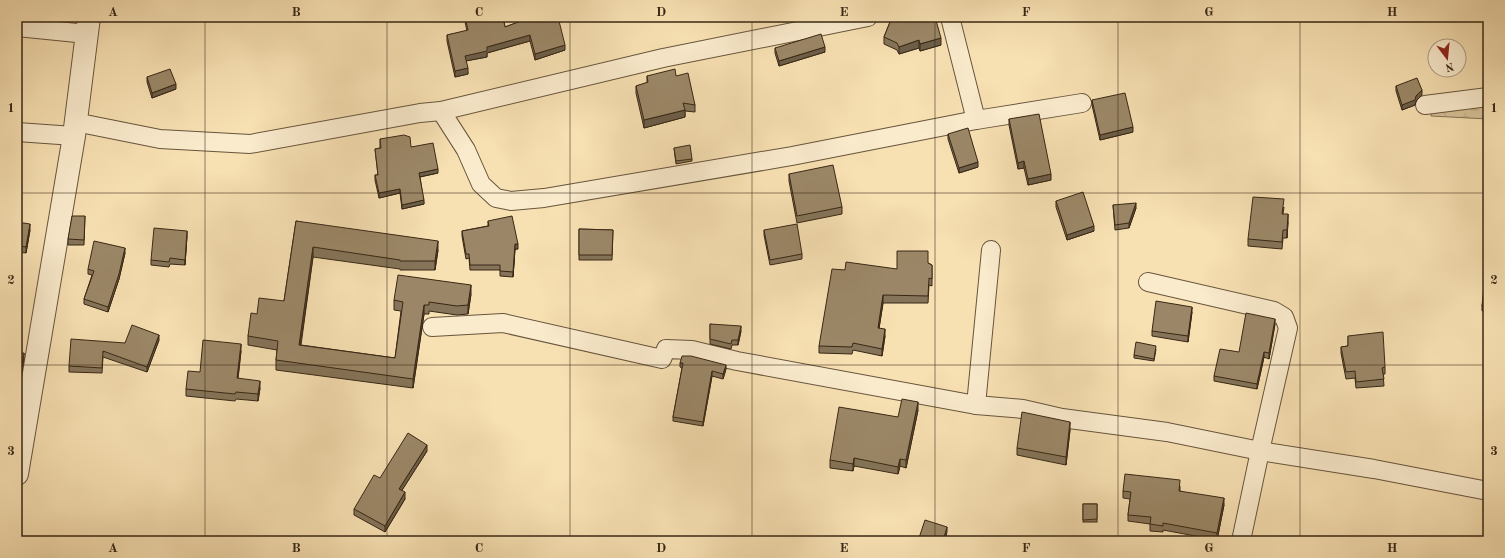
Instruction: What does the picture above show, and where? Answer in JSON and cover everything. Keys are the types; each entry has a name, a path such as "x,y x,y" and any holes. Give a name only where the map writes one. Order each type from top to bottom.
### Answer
{"street":[{"path":"17,132 74,129 160,139 250,144 420,113 440,111 663,58 868,17"},
{"path":"950,17 976,120"},
{"path":"17,27 88,26 74,129 17,471"},
{"path":"1425,105 1488,97"},
{"path":"440,111 466,150 481,184 496,198 511,201 544,198 785,157 976,120 1082,103"},
{"path":"976,405 991,250"},
{"path":"1148,282 1274,311 1284,317 1288,328 1241,541"},
{"path":"432,327 503,323 662,358 666,349 692,350 738,361 976,405 1023,409 1062,418 1167,432 1260,451 1374,469 1488,491"}],"green space":[{"path":"1488,97 1488,119 1431,116 1432,105"}],"building":[{"path":"465,17 503,17 505,27 532,17 558,17 565,45 535,54 530,35 487,47 487,51 465,56 468,68 455,71 447,35 468,30"},
{"path":"892,17 935,17 941,38 920,44 919,40 899,47 897,43 884,37"},
{"path":"821,34 825,47 779,61 775,48"},
{"path":"170,69 176,84 152,93 147,77"},
{"path":"675,69 676,76 688,73 695,105 683,103 685,110 644,120 636,86 648,82 647,76"},
{"path":"1417,78 1422,90 1416,96 1415,100 1402,105 1396,86"},
{"path":"1125,93 1133,127 1100,135 1092,100"},
{"path":"1039,114 1051,174 1028,179 1024,161 1018,163 1009,119"},
{"path":"968,128 978,162 959,168 948,134"},
{"path":"404,135 410,137 411,147 433,143 438,169 419,173 424,200 402,205 400,189 379,193 375,175 378,175 375,149 381,148 380,139"},
{"path":"690,145 692,159 676,161 674,148"},
{"path":"833,165 842,207 797,216 789,174"},
{"path":"1083,192 1094,226 1067,235 1056,201"},
{"path":"1253,197 1284,199 1282,214 1288,214 1287,230 1283,230 1282,242 1248,239"},
{"path":"1136,203 1129,223 1115,225 1113,205"},
{"path":"72,216 85,216 84,240 68,239"},
{"path":"512,216 518,244 515,244 513,272 500,271 500,265 470,265 469,254 466,254 462,231 489,226 488,221"},
{"path":"296,221 438,241 435,261 400,261 313,247 299,345 395,358 403,302 394,300 398,275 471,285 468,305 457,306 429,302 429,305 424,305 413,379 276,360 278,341 248,336 251,313 257,314 259,298 284,301"},
{"path":"17,222 30,224 26,247 17,245"},
{"path":"797,224 802,254 770,260 764,230"},
{"path":"154,228 187,231 185,260 170,258 169,262 151,260"},
{"path":"579,229 613,230 612,255 579,255"},
{"path":"94,241 125,248 119,274 108,307 84,299 94,271 88,269"},
{"path":"897,251 928,251 928,263 932,265 932,279 929,278 928,296 883,295 878,328 885,329 882,349 853,343 852,347 819,346 832,269 845,270 846,262 897,269"},
{"path":"1485,275 1488,276 1488,307 1482,306"},
{"path":"1156,301 1192,307 1188,336 1152,331"},
{"path":"1246,313 1275,319 1269,353 1264,352 1257,384 1214,376 1220,349 1239,352"},
{"path":"710,324 741,326 738,340 732,340 731,344 710,339"},
{"path":"132,325 159,335 147,367 103,351 102,368 69,366 71,339 125,343"},
{"path":"1383,332 1385,367 1382,368 1384,379 1356,382 1355,371 1346,372 1341,347 1348,346 1348,336"},
{"path":"203,340 241,344 237,378 260,381 258,394 236,392 235,394 186,389 188,371 200,372"},
{"path":"1136,342 1156,346 1154,359 1134,355"},
{"path":"17,353 24,353 21,372 17,372"},
{"path":"682,356 691,356 726,365 723,374 712,371 703,422 673,417 683,363 680,363"},
{"path":"902,399 918,402 906,460 900,459 898,467 854,458 853,464 830,460 839,407 898,417"},
{"path":"1022,412 1070,422 1066,457 1017,448"},
{"path":"408,433 427,445 399,489 405,492 385,526 354,509 374,475 380,478"},
{"path":"1125,474 1180,480 1179,491 1224,498 1217,533 1163,523 1163,526 1150,524 1151,517 1128,515 1131,492 1123,491"},
{"path":"1083,504 1097,504 1097,519 1083,520"},
{"path":"925,520 947,527 943,541 918,541"}]}
